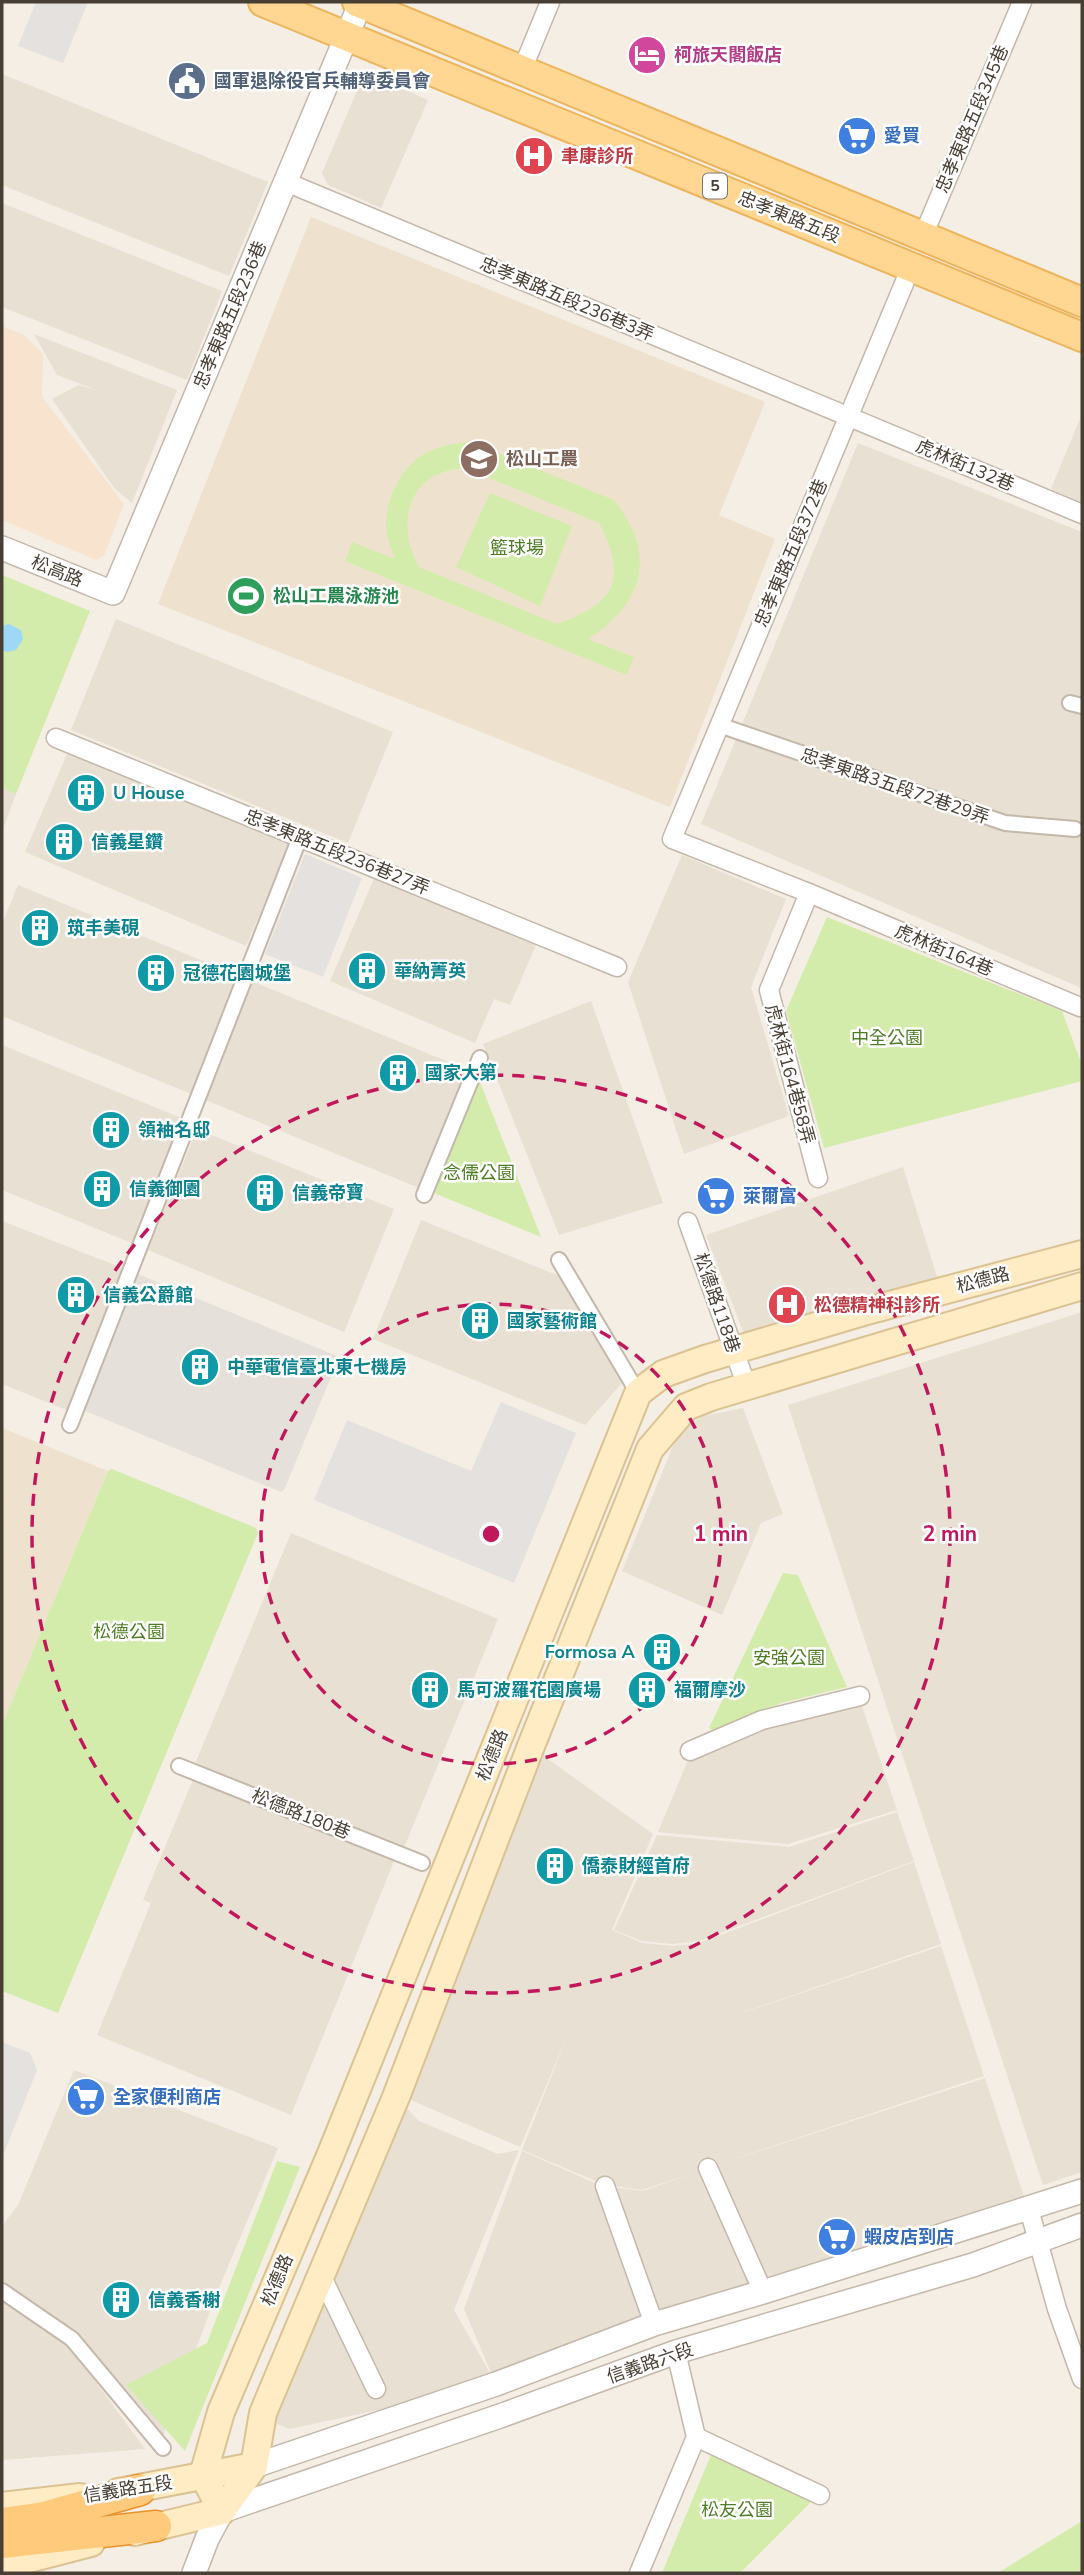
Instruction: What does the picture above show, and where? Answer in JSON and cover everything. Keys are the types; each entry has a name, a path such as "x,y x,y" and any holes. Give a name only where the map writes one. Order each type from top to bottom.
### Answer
{"highway":[{"path":"2,2523 44,2517 140,2490"},
{"path":"2,2543 156,2526"}],"main road":[{"name":"忠孝東路五段","path":"263,2 1082,337"},
{"name":"忠孝東路五段","path":"360,2 1082,302"},
{"path":"911,267 923,236"},
{"name":"松德路","path":"203,2475 220,2412 330,2156 638,1393 663,1374 733,1352 863,1312 1082,1254"},
{"name":"松德路","path":"222,2511 254,2466 264,2413 396,2097 531,1746 650,1449 686,1407 746,1384 1082,1286"},
{"name":"信義路五段","path":"2,2506 140,2490 254,2466"},
{"path":"2,2566 222,2511 203,2475"}],"street":[{"name":"忠孝東路五段236巷","path":"113,593 360,2"},
{"path":"522,70 550,2"},
{"name":"忠孝東路五段345巷","path":"923,236 1022,2"},
{"name":"忠孝東路五段236巷3弄","path":"286,182 848,416"},
{"name":"忠孝東路五段372巷","path":"672,839 911,267"},
{"name":"虎林街132巷","path":"848,416 1082,514"},
{"name":"松高路","path":"2,548 113,593"},
{"name":"忠孝東路3五段72巷29弄","path":"719,725 1005,823 1075,829"},
{"name":"忠孝東路五段236巷27弄","path":"56,738 617,967"},
{"path":"70,1426 300,837"},
{"name":"虎林街164巷","path":"672,839 1081,1008"},
{"name":"虎林街164巷58弄","path":"808,893 769,990 818,1178"},
{"path":"424,1195 480,1058"},
{"name":"松德路118巷","path":"688,1222 746,1384"},
{"path":"559,1260 638,1393"},
{"path":"690,1751 762,1720 860,1696"},
{"name":"松德路180巷","path":"179,1766 422,1863"},
{"path":"708,2168 763,2292"},
{"path":"605,2186 654,2324"},
{"name":"信義路六段","path":"254,2466 496,2384 654,2324 1082,2191"},
{"path":"1029,2209 1036,2242 1082,2379"},
{"name":"信義路六段","path":"222,2511 676,2353 973,2264 1082,2225"},
{"path":"321,2276 376,2389"},
{"path":"2,2291 72,2339 163,2448"},
{"path":"639,2573 696,2437 676,2353"},
{"path":"696,2437 820,2495"},
{"name":"松德路","path":"194,2573 207,2539 222,2511"}],"shaded area":[{"path":"36,2 88,2 63,63 18,46"},
{"path":"2,74 268,182 229,276 2,185"},
{"path":"375,77 428,100 381,208 328,185 322,173 360,84"},
{"path":"2,203 222,291 187,380 2,307"},
{"name":"松山工農","path":"311,217 765,402 719,515 775,539 670,807 158,604"},
{"path":"2,326 24,335 43,354 42,397 124,504 104,556 96,560 2,520"},
{"path":"34,334 177,390 132,503 115,489 52,399 79,385 99,391 57,375"},
{"path":"1082,414 1082,503 1051,489"},
{"path":"858,443 1082,532 1082,993 1079,987 701,824"},
{"path":"116,619 393,732 348,843 71,730"},
{"path":"68,752 289,845 246,946 25,852"},
{"path":"2,788 16,794 2,832"},
{"path":"305,854 362,878 323,977 265,954"},
{"path":"682,855 786,899 751,987 789,1116 684,1154 628,982"},
{"path":"375,876 536,945 510,1005 494,999 475,1043 330,981"},
{"name":"冠德花園城堡","path":"18,885 468,1070 419,1188 2,1016 2,924"},
{"path":"591,1001 663,1203 559,1235 483,1044"},
{"path":"2,1045 184,1119 134,1244 2,1190"},
{"name":"信義帝寶","path":"197,1129 394,1209 344,1332 148,1250"},
{"path":"903,1167 938,1280 744,1334 706,1235"},
{"name":"國家藝術館","path":"421,1220 564,1278 623,1382 585,1425 373,1339"},
{"path":"2,1221 125,1269 69,1411 2,1384"},
{"name":"中華電信臺北東七機房","path":"133,1272 337,1356 338,1360 284,1490 281,1492 78,1408"},
{"path":"1082,1312 1082,2172 1043,2185 788,1405"},
{"path":"501,1402 576,1433 514,1583 314,1500 347,1420 471,1471"},
{"path":"743,1408 783,1514 761,1523 722,1615 622,1571 679,1431 704,1416"},
{"path":"2,1428 108,1471 2,1725"},
{"name":"馬可波羅花園廣場","path":"291,1533 498,1619 403,1850 195,1764"},
{"path":"859,1697 897,1810 788,1844 658,1832 691,1753"},
{"path":"531,1747 653,1834 612,1930 642,1943 673,1946 699,1943 914,1862 941,1944 709,2024 941,1946 984,2076 707,2168 985,2078 1028,2209 654,2323 606,2186 643,2191 694,2173 642,2190 605,2185 522,2150 567,2037 520,2147 399,2095"},
{"path":"194,1777 395,1859 291,2115 97,2035 151,1903 143,1900"},
{"path":"897,1812 914,1861 699,1941 673,1944 642,1941 614,1930 657,1835 789,1847"},
{"path":"2,2042 30,2053 37,2070 2,2158"},
{"path":"74,2070 278,2148 221,2283 162,2438 73,2336 2,2284 2,2226 18,2205"},
{"path":"396,2097 419,2121 498,2154 519,2150 454,2310 495,2382 464,2309 522,2151 604,2187 653,2323 496,2384 290,2429 277,2424 275,2406"},
{"path":"2,2299 68,2344 145,2449 2,2460"}],"green space":[{"path":"470,442 614,500 628,520 640,558 633,593 622,610 588,639 634,657 627,675 345,561 352,542 395,559 388,539 387,516 393,493 404,472 412,463 432,450","holes":["465,468 599,523 613,559 611,587 604,598 593,607 557,624 419,567 408,533 408,517 419,489 431,478 446,471"]},
{"name":"籃球場","path":"490,493 572,526 540,606 456,567"},
{"path":"2,575 90,611 16,794 2,788"},
{"name":"中全公園","path":"827,917 1062,1011 1082,1065 1082,1081 824,1148 786,1011"},
{"name":"念儒公園","path":"478,1077 541,1237 434,1193"},
{"name":"松德公園","path":"112,1469 256,1528 258,1533 58,2013 2,1991 2,1725 108,1471"},
{"name":"安強公園","path":"783,1573 798,1575 847,1687 781,1703 716,1733 709,1728"},
{"path":"277,2161 300,2167 185,2451 126,2385 207,2343"},
{"name":"松友公園","path":"713,2450 819,2494 740,2573 662,2573"},
{"path":"1082,2521 1082,2573 998,2573"}],"water":[{"path":"9,624 21,630 23,639 16,650 7,652 2,650 2,626"}],"place":[{"name":"柯旅天閣飯店","path":"647,55"},
{"name":"國軍退除役官兵輔導委員會","path":"187,81"},
{"name":"愛買","path":"857,136"},
{"name":"聿康診所","path":"534,156"},
{"name":"松山工農","path":"479,459"},
{"name":"松山工農泳游池","path":"246,596"},
{"name":"U House","path":"86,793"},
{"name":"信義星鑽","path":"64,842"},
{"name":"筑丰美硯","path":"40,928"},
{"name":"華納菁英","path":"367,971"},
{"name":"冠德花園城堡","path":"156,973"},
{"name":"國家大第","path":"398,1073"},
{"name":"領袖名邸","path":"111,1130"},
{"name":"信義御園","path":"102,1189"},
{"name":"信義帝寶","path":"265,1193"},
{"name":"萊爾富","path":"716,1196"},
{"name":"信義公爵館","path":"76,1295"},
{"name":"松德精神科診所","path":"787,1305"},
{"name":"國家藝術館","path":"480,1321"},
{"name":"中華電信臺北東七機房","path":"200,1367"},
{"name":"Formosa A","path":"662,1652"},
{"name":"馬可波羅花園廣場","path":"430,1690"},
{"name":"福爾摩沙","path":"647,1690"},
{"name":"僑泰財經首府","path":"555,1866"},
{"name":"全家便利商店","path":"86,2097"},
{"name":"蝦皮店到店","path":"837,2237"},
{"name":"信義香榭","path":"121,2300"}]}
